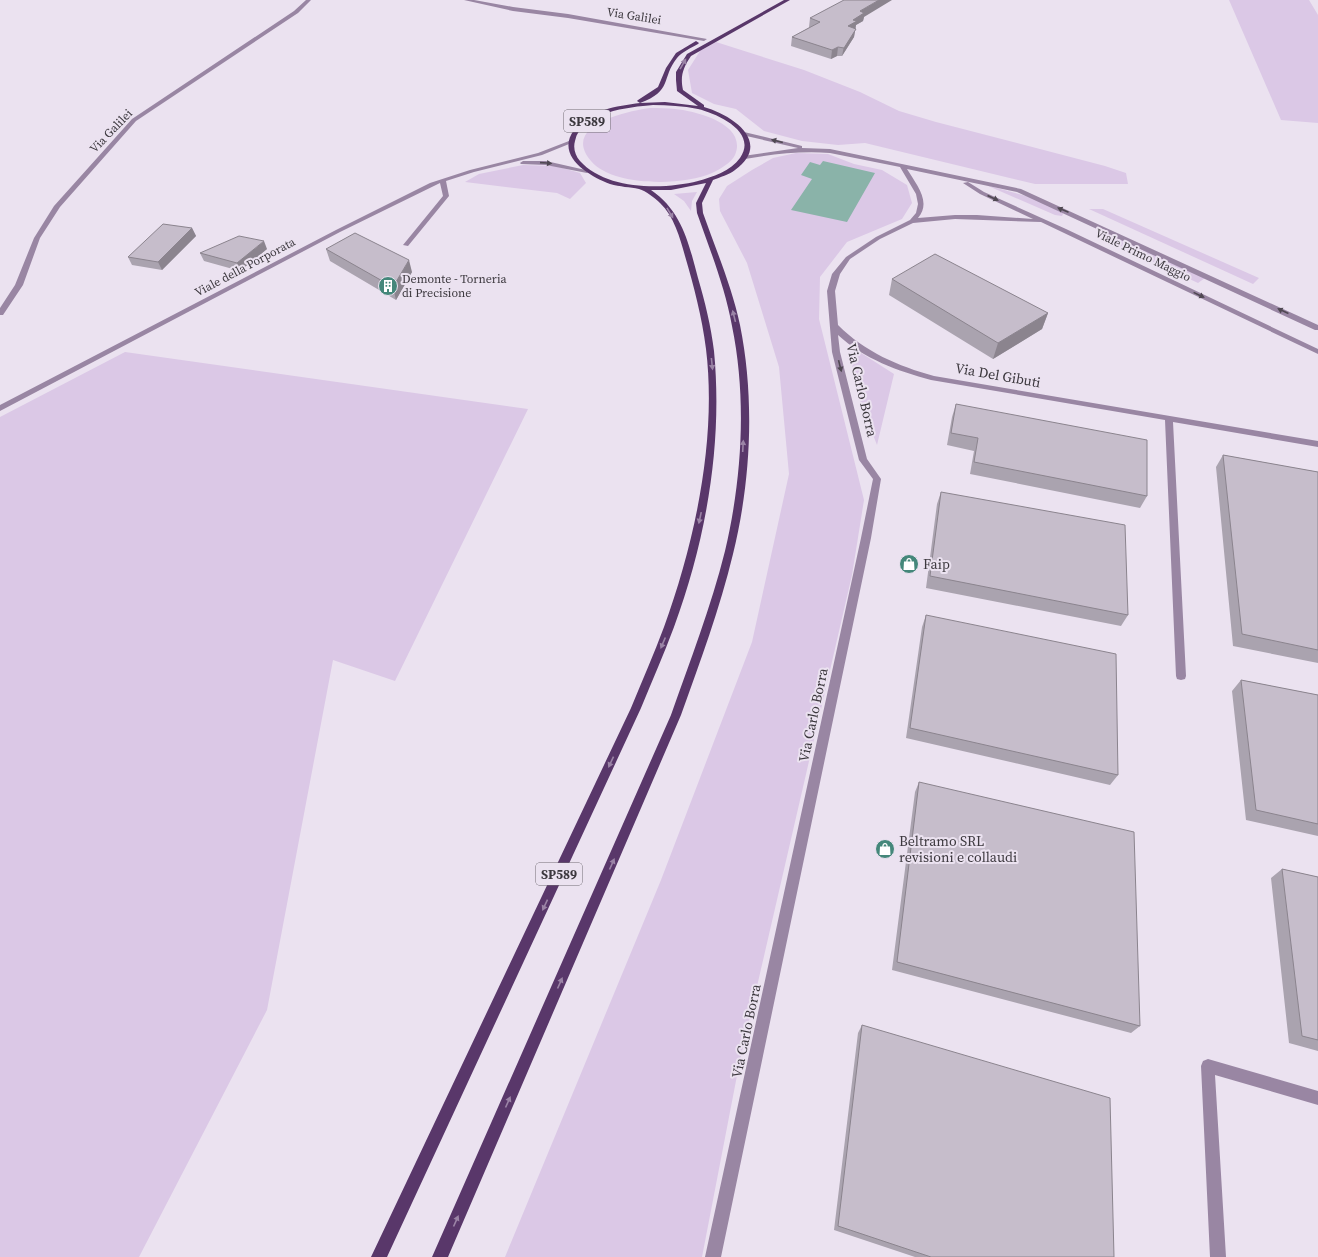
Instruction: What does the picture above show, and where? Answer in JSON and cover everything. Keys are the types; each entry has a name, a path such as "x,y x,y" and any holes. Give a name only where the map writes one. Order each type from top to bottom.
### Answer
{"main road":[{"name":"SP589","path":"744,134 737,125 680,91 677,78 689,55 699,48 788,0"},
{"name":"SP589","path":"632,105 659,91 674,59 681,52 710,35"},
{"name":"SP589","path":"713,112 676,104 653,103 632,105 609,110 590,119 577,129 570,142 571,152 577,162 587,171 614,182 642,188 689,186 710,180 732,170 745,157"},
{"path":"744,134 748,145 745,157"},
{"name":"SP589","path":"440,1257 676,715 706,632 730,549 741,485 745,420 742,371 736,326 726,287 700,213 699,203 710,180"},
{"name":"SP589","path":"378,1257 636,708 668,632 694,546 708,480 714,418 713,373 708,329 698,287 682,236 672,214 665,204 642,188"}],"street":[{"name":"Via Galilei","path":"0,313 19,285 38,238 57,206 134,120 296,12 309,0"},
{"name":"Via Galilei","path":"466,0 513,9 568,16 704,39"},
{"path":"744,134 809,149"},
{"path":"507,163 540,154 570,142"},
{"path":"745,157 809,149"},
{"name":"Viale Primo Maggio","path":"809,149 849,154 903,167 1019,190 1081,221 1318,328"},
{"path":"507,163 546,163 587,171"},
{"name":"Viale della Porporata","path":"0,408 338,231 432,184 472,171 507,163"},
{"path":"903,167 919,194 921,204 919,213 912,222"},
{"name":"Viale Primo Maggio","path":"959,178 982,192 1046,221 1067,228 1318,352"},
{"path":"406,245 446,196 443,181"},
{"name":"Via Carlo Borra","path":"713,1257 866,538 877,479 863,460 836,352 831,291 836,274 848,258 872,242 912,222 970,217 1046,221"},
{"name":"Via Del Gibuti","path":"835,327 857,347 886,362 909,371 934,378 1318,444"},
{"path":"1169,419 1181,676"},
{"path":"1218,1257 1208,1066 1318,1098"}],"shaded area":[{"path":"1229,0 1309,0 1318,15 1318,123 1281,120"},
{"path":"716,42 804,70 860,92 899,111 1105,166 1126,173 1128,184 1035,184 865,143 838,145 802,141 764,131 736,109 714,104 692,93 688,70 700,51"},
{"path":"650,108 684,110 707,116 718,121 727,127 734,135 737,144 735,155 722,168 712,173 684,180 667,182 631,180 615,176 601,170 591,161 584,149 584,138 590,129 601,122 627,112"},
{"path":"796,153 828,154 854,164 882,170 907,185 912,203 902,219 847,242 820,277 819,319 864,500 852,575 740,1060 702,1257 505,1257 661,880 752,642 789,474 779,367 747,263 720,211 719,199 727,186 752,170 773,158"},
{"path":"823,161 875,173 847,222 791,210 812,179 801,175 810,162 820,165"},
{"path":"523,165 556,166 580,173 586,183 570,199 557,193 465,182 479,174"},
{"path":"986,185 1033,198 1063,211 1063,214 1062,216 1055,215"},
{"path":"697,192 692,201 691,211 684,201 674,194"},
{"path":"1089,209 1103,209 1259,278 1253,284"},
{"path":"1101,231 1107,232 1205,278 1198,283 1098,236 1097,233"},
{"path":"858,351 894,374 877,445 861,404 849,352"},
{"path":"125,352 528,409 395,681 333,660 267,1010 139,1257 0,1257 0,417"}],"building":[{"path":"844,0 879,0 860,11 864,13 853,20 857,21 848,26 856,29 844,48 838,47 832,50 792,37 820,22 810,18"},
{"path":"163,224 192,228 158,262 128,257"},
{"path":"355,233 409,260 393,287 326,249"},
{"path":"239,236 264,241 237,263 200,253"},
{"path":"935,254 1048,313 998,343 892,279"},
{"path":"956,404 1147,440 1147,496 974,462 978,438 951,433"},
{"path":"1223,455 1318,472 1318,650 1242,634"},
{"path":"941,492 1125,525 1128,615 930,576"},
{"path":"926,615 1116,654 1118,775 910,728"},
{"path":"1241,680 1318,695 1318,824 1256,810"},
{"path":"919,782 1134,832 1140,1026 897,962"},
{"path":"1282,869 1318,877 1318,1040 1302,1036"},
{"path":"862,1025 1110,1098 1114,1257 931,1257 838,1226"}],"place":[{"name":"Demonte - Torneria di Precisione","path":"388,286"},
{"name":"Faip","path":"909,564"},
{"name":"Beltramo SRL revisioni e collaudi","path":"885,849"}]}
